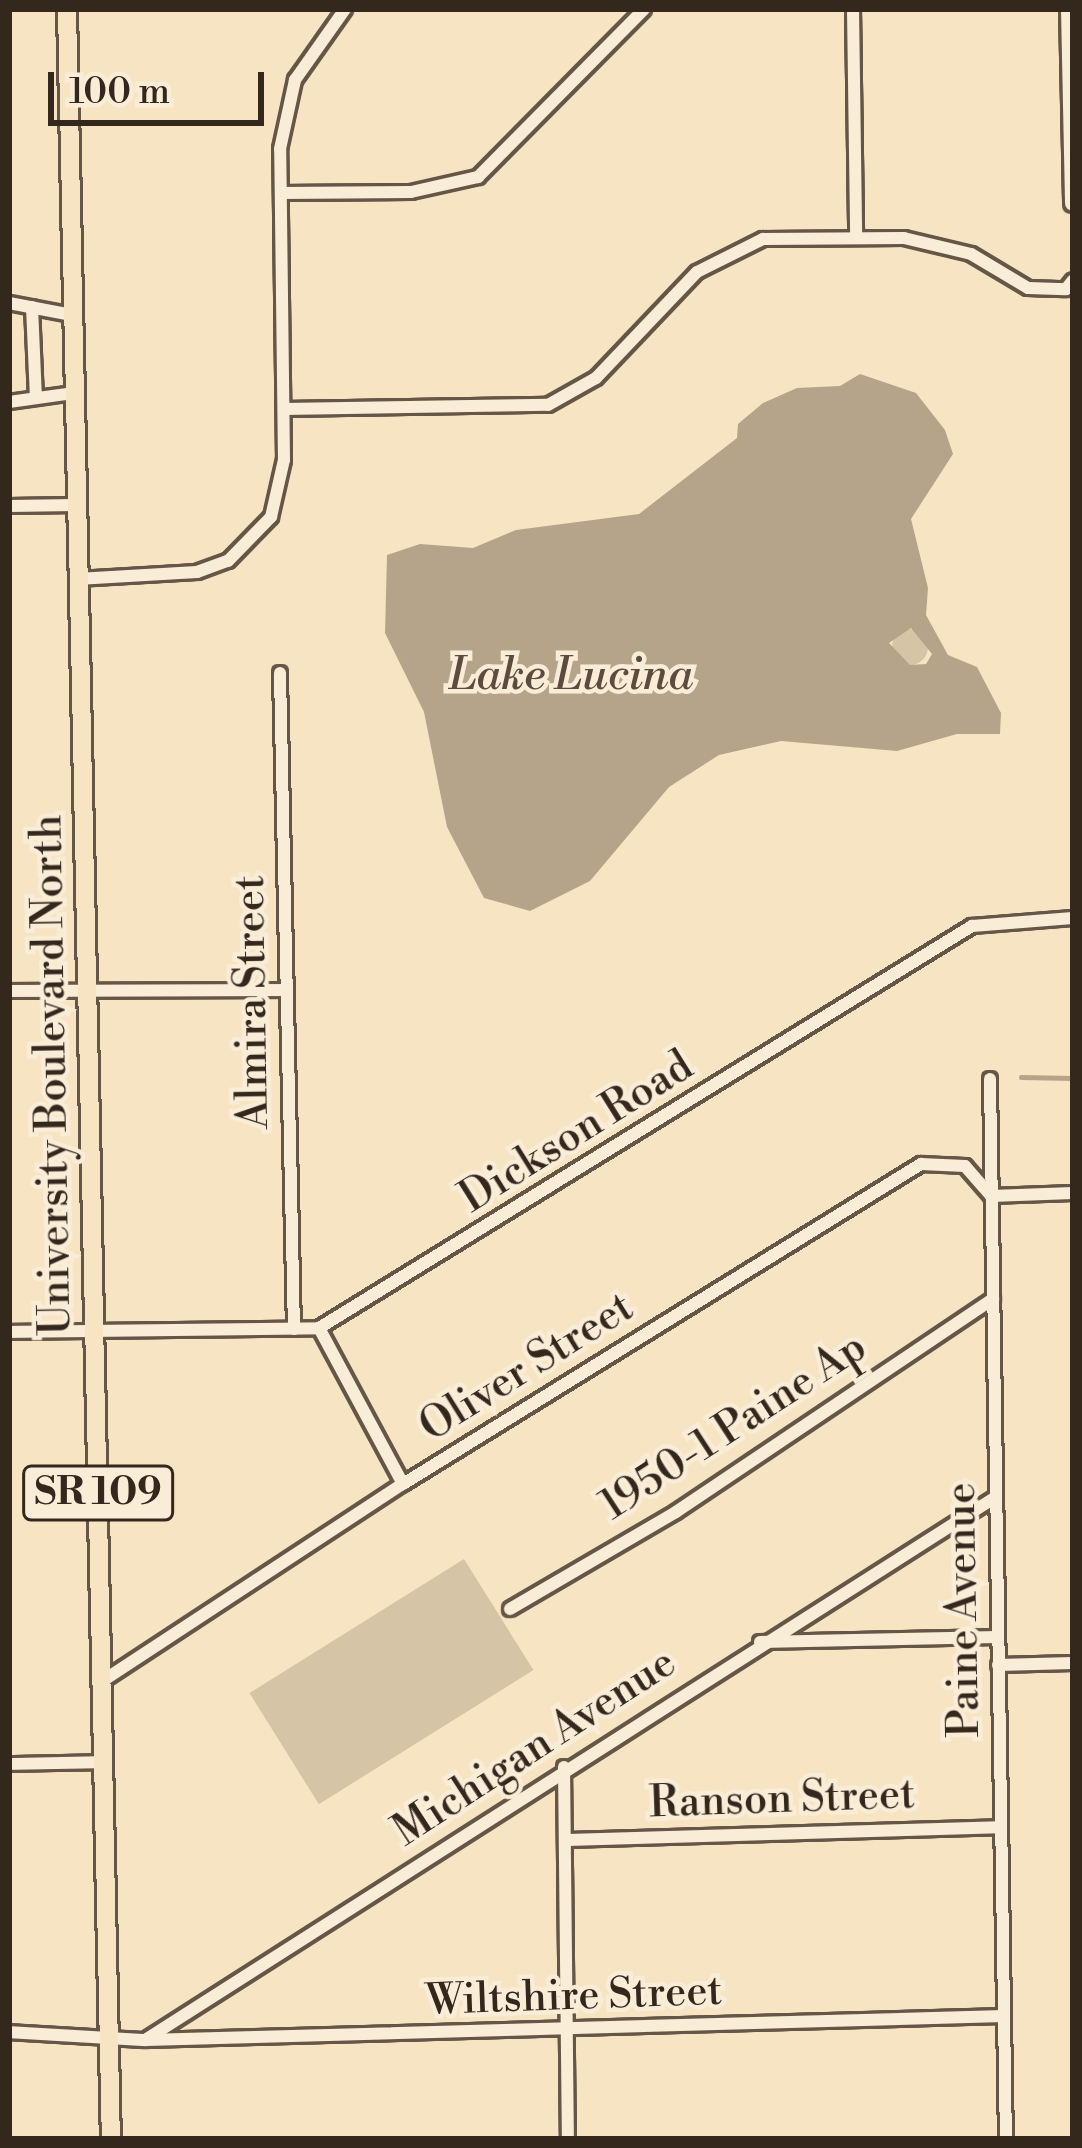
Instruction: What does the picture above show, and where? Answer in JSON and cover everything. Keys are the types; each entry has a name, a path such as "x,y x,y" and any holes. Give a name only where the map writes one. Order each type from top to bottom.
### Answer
{"main road":[{"name":"University Boulevard North","path":"67,9 111,2139"},
{"path":"1069,9 1073,203"}],"street":[{"path":"77,579 197,572 255,541 280,490 284,410 281,193 295,80 345,9"},
{"path":"281,193 412,191 478,177 644,9"},
{"path":"853,9 856,234"},
{"path":"284,410 548,405 596,378 697,272 728,251 763,239 856,234 942,244 1045,292 1073,280"},
{"path":"9,303 72,314"},
{"path":"32,307 36,398"},
{"path":"9,402 74,393"},
{"path":"9,506 76,505"},
{"name":"Almira Street","path":"280,673 294,1329"},
{"name":"Dickson Road","path":"9,1333 319,1328 972,926 1073,918"},
{"path":"9,991 285,991"},
{"name":"Paine Avenue","path":"991,1079 1006,2139"},
{"name":"Oliver Street","path":"101,1682 403,1484 921,1163 965,1166 991,1196"},
{"path":"991,1196 1073,1193"},
{"name":"1950-1 Paine Ap","path":"510,1610 676,1512 993,1299"},
{"path":"319,1328 403,1484"},
{"name":"Michigan Avenue","path":"145,2040 758,1642 994,1498"},
{"path":"758,1642 997,1637"},
{"path":"998,1665 1073,1663"},
{"path":"9,1764 103,1762"},
{"path":"564,1768 568,2139"},
{"name":"Ranson Street","path":"565,1840 1001,1827"},
{"name":"Wiltshire Street","path":"145,2040 566,2032 1004,2016"},
{"path":"9,2032 145,2040"}],"shaded area":[{"path":"910,629 923,634 928,647 923,660 910,665 897,660 892,647 897,634"},
{"path":"464,1559 533,1670 319,1804 249,1693"}],"water":[{"name":"Lake Lucina","path":"860,374 916,393 945,430 953,454 911,519 928,588 926,615 948,655 977,667 1001,713 1000,734 957,734 897,751 781,741 719,755 669,787 590,881 530,911 484,898 447,827 424,712 385,633 387,555 420,544 473,548 516,530 639,514 737,438 738,424 763,403 797,388 840,386","holes":["911,628 932,654 926,664 910,665 889,643"]}],"waterway":[{"path":"1021,1077 1073,1078"}]}
